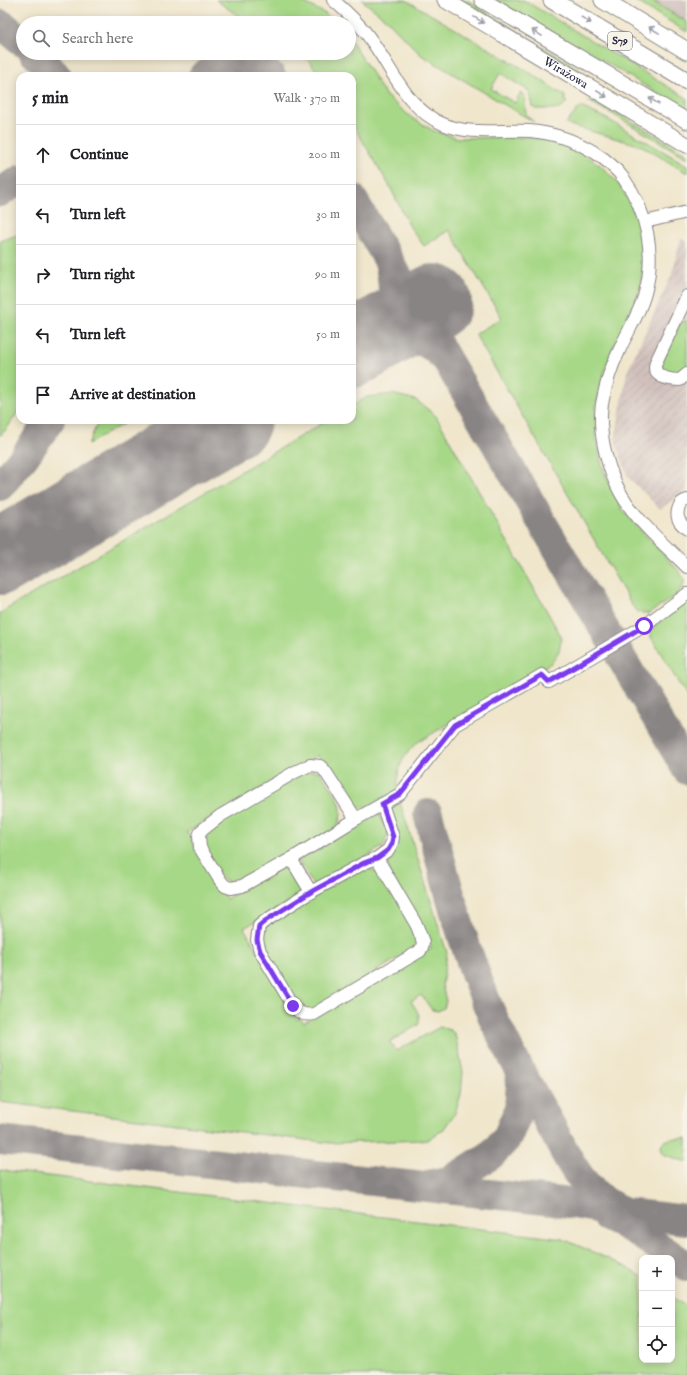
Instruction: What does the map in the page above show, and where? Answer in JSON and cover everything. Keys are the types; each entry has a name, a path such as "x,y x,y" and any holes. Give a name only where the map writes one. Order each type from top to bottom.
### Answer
{"highway":[{"name":"S79","path":"552,0 687,81"},
{"name":"S79","path":"603,0 687,51"}],"main road":[{"name":"Wirażowa","path":"445,0 687,145"},
{"name":"Wirażowa","path":"482,0 687,121"}],"lane":[{"path":"333,0 351,16"},
{"path":"356,21 370,38 410,99 424,113 442,124 461,130 483,132 530,131 557,135 580,144 604,159 624,179 639,205 645,222 650,266 645,294 618,352 610,375 602,406 602,438 608,464 617,487 629,506 687,568"},
{"path":"645,222 687,212"},
{"path":"687,296 684,310 657,360 655,367 657,372 664,378 680,380 687,374"},
{"path":"687,500 683,501 678,512 680,522 687,529"},
{"path":"356,819 325,771 320,766 310,765 295,772 220,816 204,828 199,836 200,848 225,886 231,888 242,886 291,860 356,819 400,794 455,725 542,675 549,682 644,626 687,594"},
{"path":"377,858 423,938 420,951 314,1014 308,1015 298,1012 260,951 257,940 259,926 311,892 364,863 377,858 388,850 392,843 393,837 382,804"},
{"path":"291,860 311,892"}],"shaded area":[{"path":"651,0 687,0 687,22"},
{"path":"681,238 687,242 687,490 660,509 628,477 615,440 627,372 672,274"}],"green space":[{"path":"216,0 299,0 328,16 238,16"},
{"path":"362,0 406,0 532,74 565,96 565,101 567,102 560,109 536,109 533,107 529,91 500,73 491,89 515,103 521,92 526,101 525,109 528,117 534,122 421,55 387,20"},
{"path":"459,0 467,0 578,68 581,73"},
{"path":"496,0 523,0 527,2 687,98 687,111 592,54 576,47"},
{"path":"634,0 651,0 687,22 687,32"},
{"path":"356,48 386,96 412,118 434,131 458,138 530,137 555,141 577,150 600,165 619,184 633,208 638,224 642,241 643,265 640,291 612,350 604,373 596,406 596,437 602,466 612,490 624,512 679,571 684,580 681,590 648,614 638,612 633,607 475,334 502,318 449,230 424,246 410,227 389,185 356,130 356,72 318,72 308,60 356,60"},
{"path":"588,101 598,101 687,154 687,158 611,113"},
{"path":"581,107 607,119 687,165 687,173 642,146 566,124"},
{"path":"16,235 16,414 0,436 0,241"},
{"path":"687,321 687,367 683,372 678,374 666,372 661,364 680,323"},
{"path":"392,394 416,400 436,416 561,636 558,653 551,663 418,742 412,747 401,763 398,776 398,790 367,807 358,807 348,802 318,755 187,832 226,899 282,867 288,867 296,876 301,888 299,896 244,928 297,1020 300,1018 304,1023 432,948 389,873 388,864 395,845 390,810 392,803 399,799 447,953 442,985 446,1001 444,1008 438,1011 432,1010 421,995 411,1001 419,1015 418,1025 390,1042 396,1051 440,1027 450,1030 455,1034 463,1072 461,1094 455,1113 443,1130 427,1140 330,1143 0,1102 0,613 321,424 356,424 356,404 367,397"},
{"path":"97,424 123,424 88,444"},
{"path":"687,600 687,697 651,637 651,631 654,626"},
{"path":"306,771 319,771 338,798 341,812 340,820 336,828 248,880 229,882 221,878 202,840 205,831"},
{"path":"375,813 380,815 388,833 384,846 317,886 313,885 298,860"},
{"path":"369,869 379,872 416,930 417,938 414,948 315,1010 307,1009 298,1004 262,949 262,929 357,870"},
{"path":"687,1138 687,1162 665,1155 662,1151 661,1146 669,1139"},
{"path":"0,1170 563,1239 627,1267 639,1275 639,1363 675,1363 675,1299 687,1307 687,1375 0,1375"}],"taxiway":[{"path":"0,24 16,36"},
{"path":"41,60 53,72"},
{"path":"211,72 226,64 256,68 264,72"},
{"path":"0,192 16,182"},
{"path":"356,205 687,770"},
{"path":"390,266 393,289 390,306 382,322 368,341 400,338 416,339 431,346 445,358"},
{"path":"0,486 25,456 47,424"},
{"path":"205,436 216,424"},
{"path":"428,814 452,903 466,947 482,991 504,1041 576,1171 593,1192 604,1201 618,1209"},
{"path":"428,1185 448,1181 464,1172 491,1155 507,1138 519,1109 521,1083 519,1069"},
{"path":"0,1140 562,1202 625,1213 687,1220"},
{"path":"607,1217 634,1230 687,1266"}],"runway":[{"path":"356,348 434,302"},
{"path":"0,557 226,424"}],"route":[{"path":"293,1006 260,951 257,940 259,926 311,892 364,863 377,858 388,850 392,843 393,837 382,804 400,794 455,725 542,675 549,682 644,626"}]}
